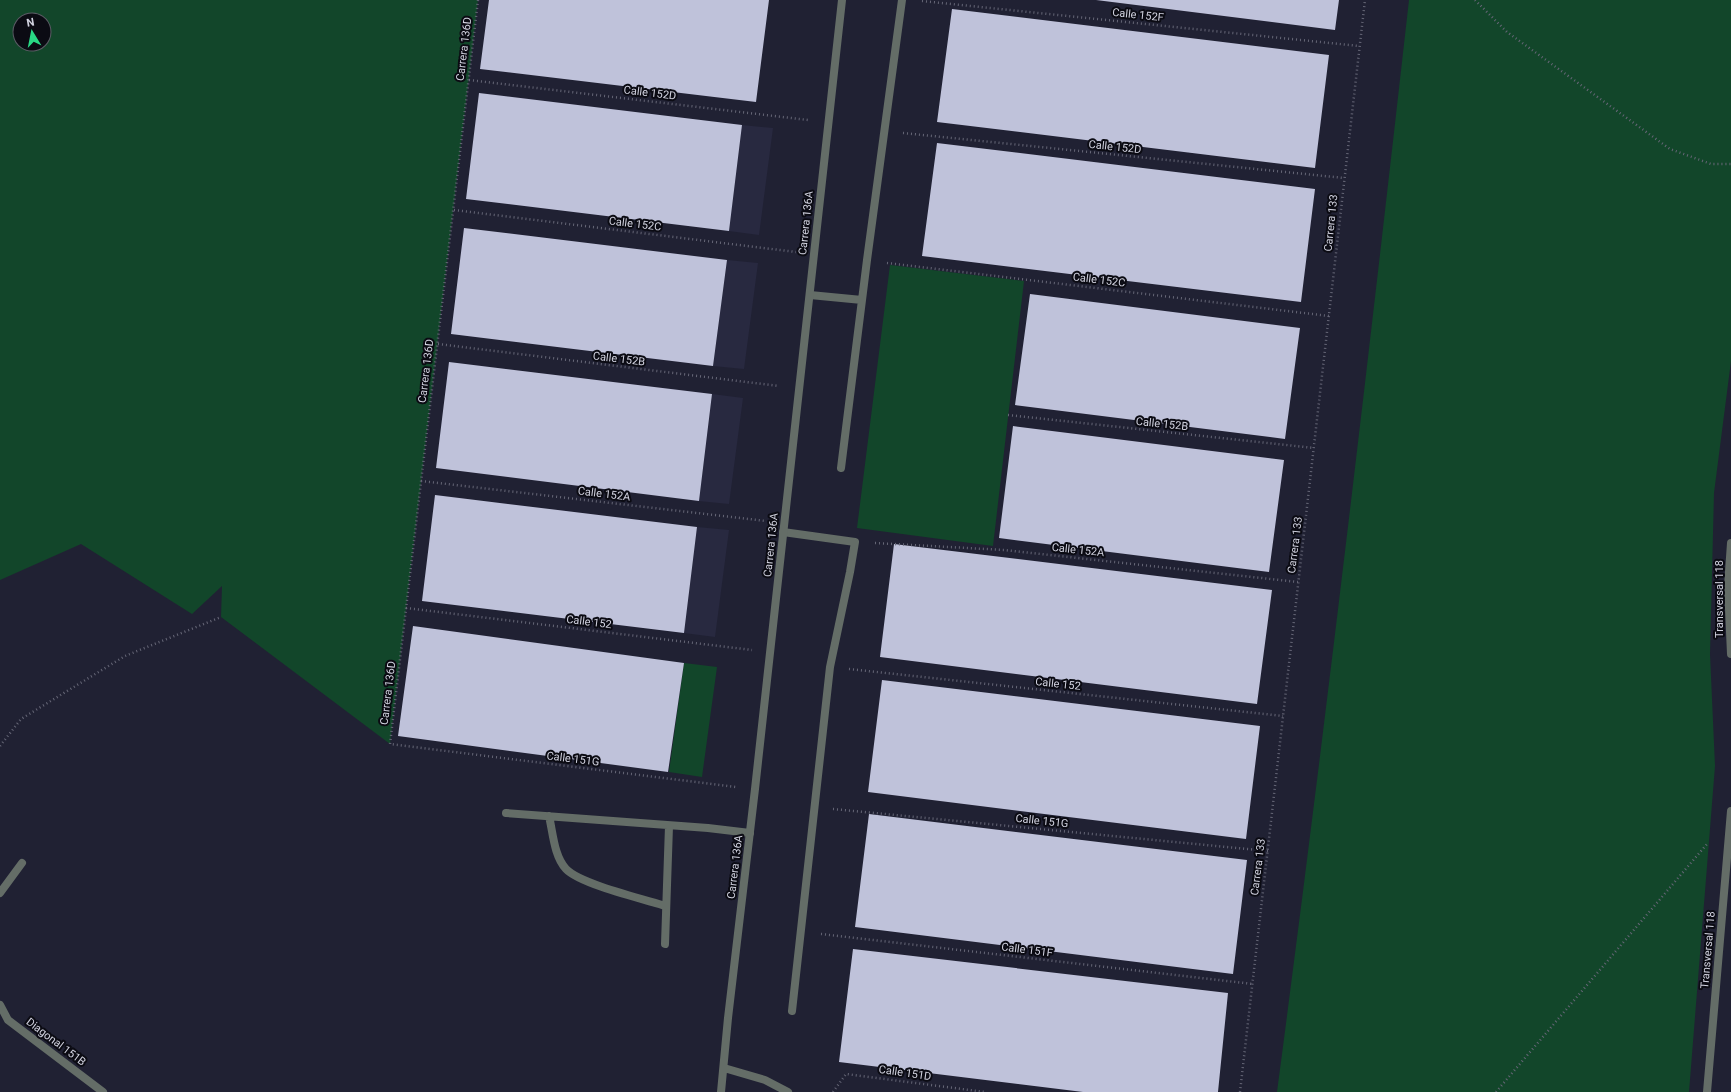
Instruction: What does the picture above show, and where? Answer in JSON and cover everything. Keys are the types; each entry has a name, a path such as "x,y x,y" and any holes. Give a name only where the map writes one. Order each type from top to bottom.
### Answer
{"street":[{"name":"Carrera 136A","path":"721,1092 842,0"},
{"path":"841,468 866,260 885,132 902,0"},
{"path":"810,295 862,300"},
{"path":"783,532 854,542 850,572 830,667 792,1011"},
{"name":"Transversal 118","path":"1731,543 1728,586 1731,654"},
{"name":"Transversal 118","path":"1707,1092 1731,811"},
{"path":"506,813 708,828 750,833"},
{"path":"549,816 557,854 565,868 580,879 666,906"},
{"path":"665,944 670,826"},
{"path":"0,893 22,863"},
{"name":"Diagonal 151B","path":"0,1005 8,1020 103,1092"},
{"path":"724,1068 765,1080 788,1092"}],"path":[{"name":"Carrera 136D","path":"390,744 478,0"},
{"name":"Calle 152F","path":"915,0 1359,46"},
{"name":"Carrera 133","path":"1240,1092 1364,0"},
{"path":"1475,0 1507,32 1670,149 1711,164 1731,164"},
{"name":"Calle 152D","path":"469,80 829,122"},
{"name":"Calle 152D","path":"885,132 1344,178"},
{"name":"Calle 152C","path":"454,210 814,254"},
{"name":"Calle 152C","path":"866,260 1329,316"},
{"name":"Calle 152B","path":"438,344 799,389"},
{"name":"Calle 152B","path":"1008,415 1314,448"},
{"name":"Calle 152A","path":"421,481 784,523"},
{"name":"Calle 152A","path":"854,542 1004,550 1298,582"},
{"name":"Calle 152","path":"406,608 770,652"},
{"path":"0,746 21,719 125,656 221,617"},
{"name":"Calle 152","path":"830,667 1283,716"},
{"name":"Calle 151G","path":"390,744 755,789"},
{"name":"Calle 151G","path":"815,807 1268,851"},
{"path":"1496,1092 1709,842 1728,841"},
{"name":"Calle 151F","path":"800,932 1253,984"},
{"name":"Calle 151D","path":"833,1092 846,1074 985,1092"}],"shaded area":[{"path":"742,125 773,128 759,235 729,231"},
{"path":"727,260 758,263 744,369 713,366"},
{"path":"712,394 743,398 729,504 699,501"},
{"path":"697,527 729,530 715,637 684,633"}],"green space":[{"path":"0,0 478,0 390,744 221,617 222,586 192,614 81,544 0,580"},
{"path":"1409,0 1731,0 1731,361 1714,493 1710,654 1715,766 1689,1092 1277,1092 1346,546"},
{"path":"890,265 1024,281 993,546 857,528"},
{"path":"684,663 717,667 702,777 669,772"}],"building":[{"path":"489,0 769,0 756,102 480,69"},
{"path":"1096,0 1339,0 1335,30"},
{"path":"952,9 1329,55 1315,168 937,122"},
{"path":"479,93 742,125 729,231 466,199"},
{"path":"937,143 1315,189 1301,302 922,256"},
{"path":"464,228 727,260 713,366 451,334"},
{"path":"1030,294 1300,328 1285,439 1015,405"},
{"path":"449,362 712,394 699,501 436,468"},
{"path":"1013,426 1284,460 1269,572 999,538"},
{"path":"435,495 697,527 684,633 422,601"},
{"path":"894,544 1272,590 1257,704 880,657"},
{"path":"413,626 684,663 668,772 398,736"},
{"path":"882,680 1260,726 1246,839 868,792"},
{"path":"869,814 1247,860 1233,974 855,927"},
{"path":"853,949 1228,993 1218,1092 1083,1092 839,1062"}]}
